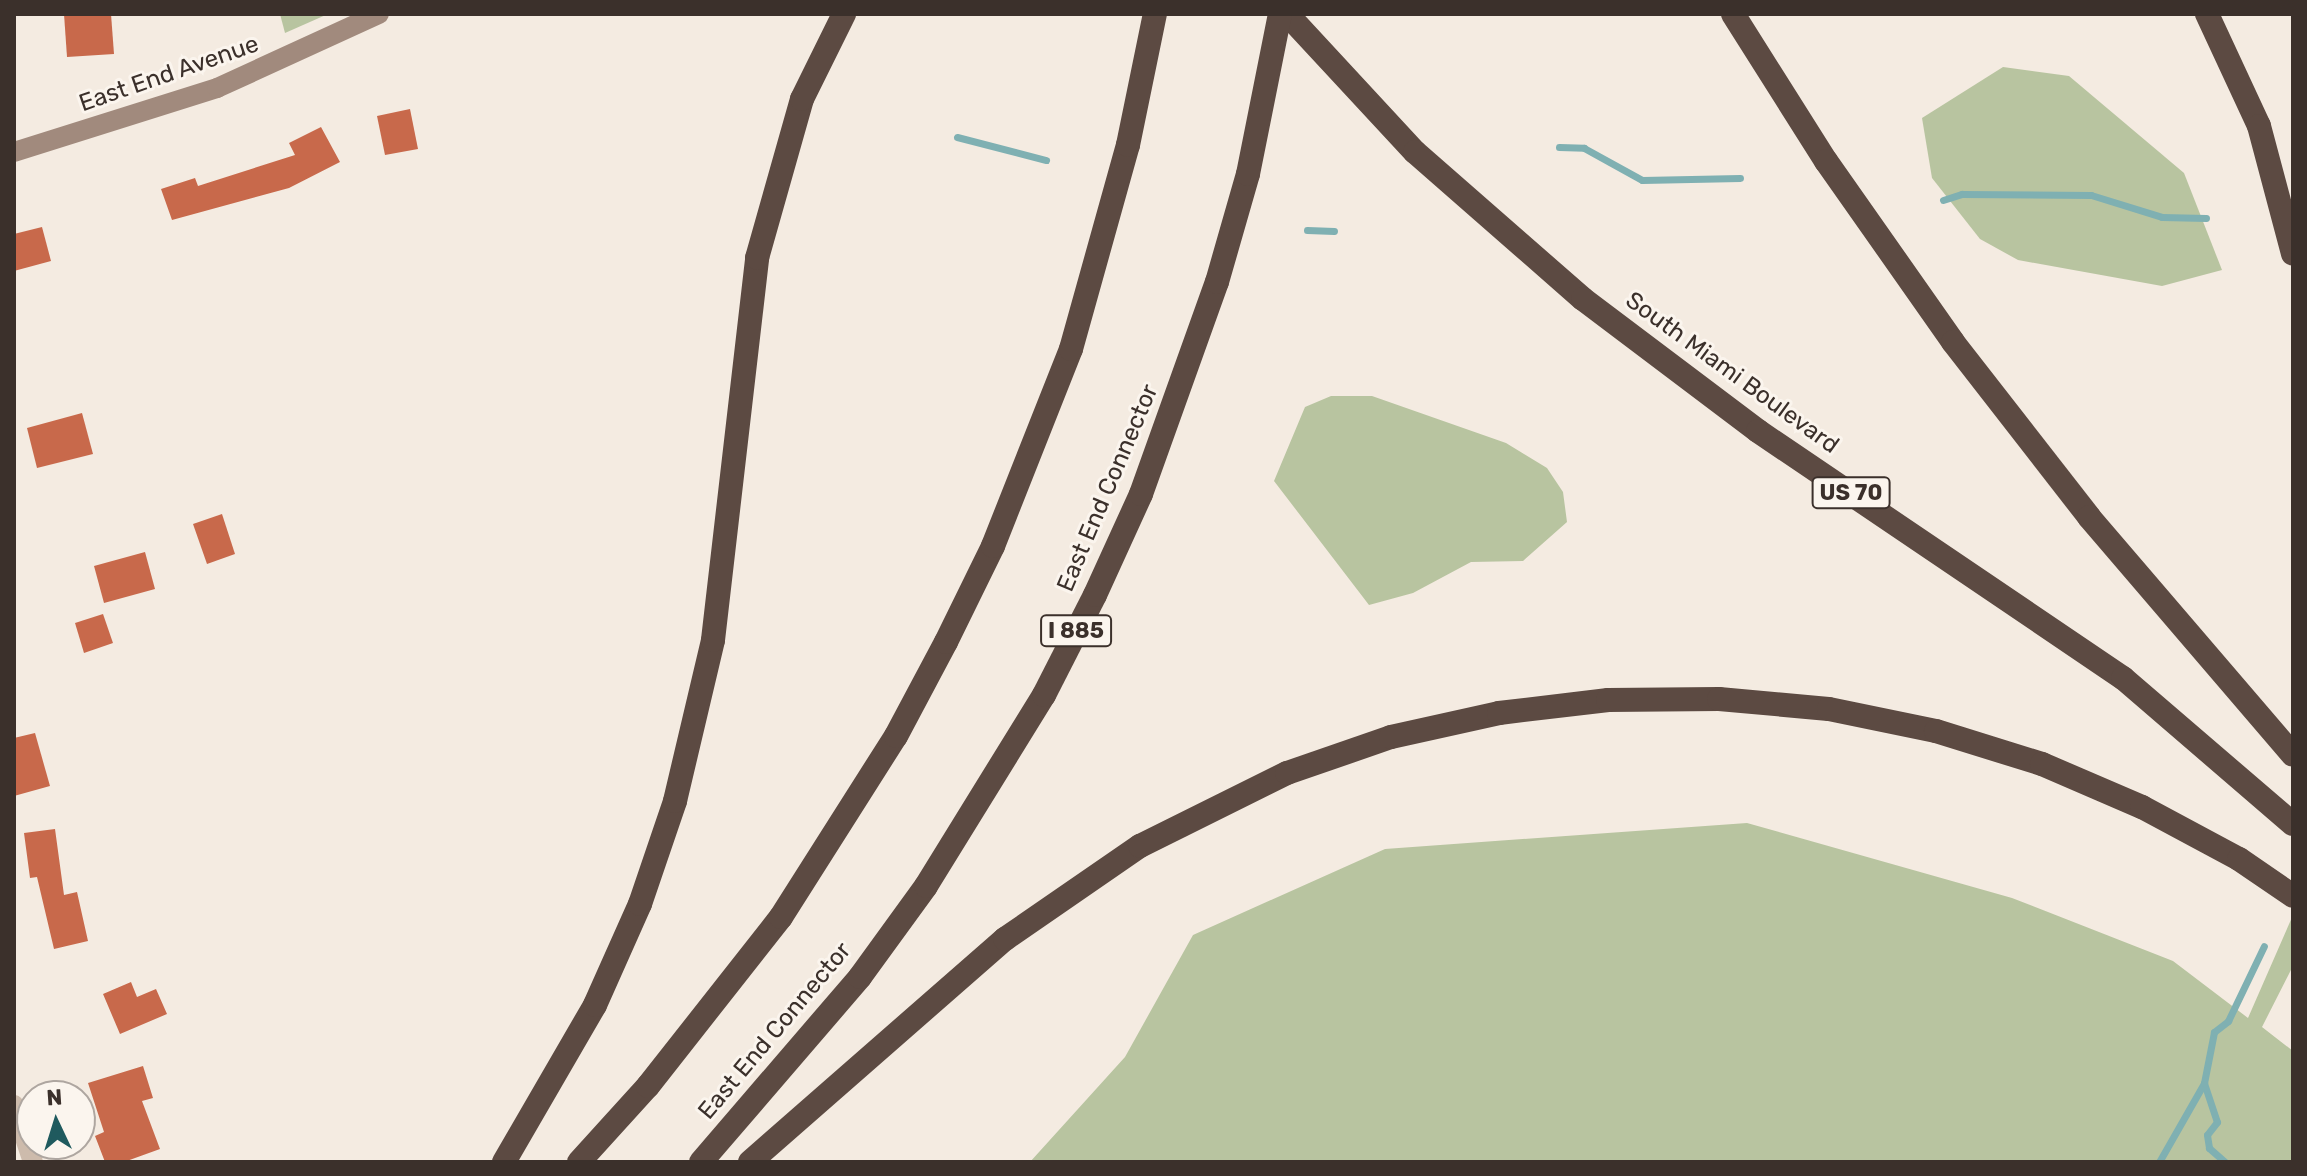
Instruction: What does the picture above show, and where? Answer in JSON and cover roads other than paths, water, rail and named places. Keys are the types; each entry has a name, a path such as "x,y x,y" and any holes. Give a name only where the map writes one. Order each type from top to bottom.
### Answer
{"highway":[{"path":"504,1162 595,1005 640,904 675,801 713,640 759,244 802,99 844,14"},
{"path":"579,1162 648,1086 781,917 888,749 946,642 993,546 1071,349 1125,160 1155,14"},
{"name":"East End Connector","path":"701,1162 851,988 926,886 1037,707 1095,595 1141,494 1217,282 1248,174 1280,14"},
{"name":"South Miami Boulevard","path":"1287,14 1415,152 1583,299 1758,431 2123,678 2293,824"},
{"path":"1733,14 1835,174 1961,353 2089,517 2293,755"},
{"path":"2207,14 2259,126 2293,254"},
{"path":"750,1162 1005,939 1140,846 1287,773 1391,737 1499,713 1608,700 1719,699 1829,709 1936,731 2042,764 2142,807 2239,859 2293,896"}],"street":[{"name":"East End Avenue","path":"14,152 217,88 379,14"},
{"path":"14,1105 33,1162"}],"waterway":[{"path":"957,137 1046,160"},
{"path":"1559,147 1584,148 1642,180 1740,178"},
{"path":"1943,200 1962,194 2091,195 2162,217 2206,218"},
{"path":"1307,230 1334,231"},
{"path":"2159,1162 2204,1083 2214,1032 2228,1021 2264,946"},
{"path":"2204,1083 2217,1122 2207,1135 2209,1148 2225,1162"}]}
